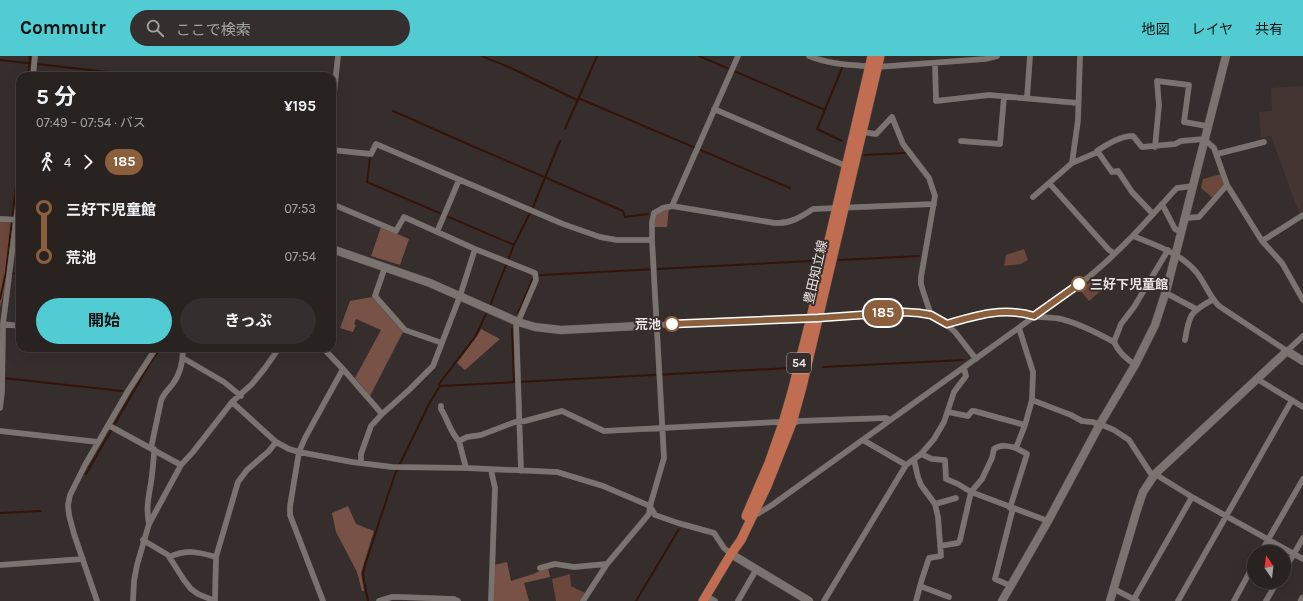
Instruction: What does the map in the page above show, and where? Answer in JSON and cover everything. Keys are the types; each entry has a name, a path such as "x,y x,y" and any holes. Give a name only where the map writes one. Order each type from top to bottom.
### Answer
{"main road":[{"name":"豊田知立線","path":"705,599 731,554 741,540 767,486 788,423 840,208 862,132 873,67 872,56"},
{"name":"豊田知立線","path":"840,208 846,166 873,67 880,56"},
{"name":"豊田知立線","path":"731,554 736,538 788,423"}],"street":[{"path":"33,72 35,56"},
{"path":"336,75 338,56"},
{"path":"672,206 738,56"},
{"path":"809,56 820,60 873,67 985,59 998,56"},
{"path":"1027,98 1030,56"},
{"path":"1072,163 1076,137 1080,56"},
{"path":"1002,601 1048,521 1100,424 1135,365 1155,325 1176,256 1194,186 1204,139 1226,56"},
{"path":"935,63 936,101 989,95 1078,103"},
{"path":"1155,147 1159,105 1157,81 1189,85 1184,122 1208,126"},
{"path":"961,141 1000,144 1004,96"},
{"path":"714,109 846,166"},
{"path":"862,132 876,134 892,117 903,144 929,178 935,196 921,284 931,315"},
{"path":"1033,196 1072,163 1098,152 1097,151 1114,141 1128,136 1133,136 1142,147 1155,147 1175,144 1181,141 1204,139 1214,148 1227,185 1262,241 1282,263 1303,300"},
{"path":"1217,154 1264,142"},
{"path":"336,150 371,154 376,144 563,224 600,237 617,240 652,240"},
{"path":"1098,152 1112,172 1118,171 1132,192 1153,214"},
{"path":"437,232 459,180"},
{"path":"1049,183 1114,253"},
{"path":"1186,218 1200,217 1227,185"},
{"path":"752,516 772,505 1098,270 1177,188 1194,186"},
{"path":"583,601 607,564 649,514 664,458 652,240 652,222 654,213 663,208 672,206 775,224 784,224 813,209 934,204"},
{"path":"1162,204 1175,229 1182,232"},
{"path":"336,206 396,231 404,217 475,249 535,273 536,280 517,321 521,471"},
{"path":"1262,241 1303,215"},
{"path":"0,219 16,220"},
{"path":"0,408 2,392 2,324 16,233"},
{"path":"1132,236 1168,250 1187,263 1200,278 1212,300 1224,310 1303,362"},
{"path":"361,462 361,454 371,426 433,366 460,296 475,249"},
{"path":"336,250 430,283 517,321 535,327 561,330 814,318 904,312 919,313 931,315 947,324 976,359"},
{"path":"1114,342 1121,324 1134,307 1168,250"},
{"path":"385,267 375,296 406,330 442,343"},
{"path":"1151,280 1196,309"},
{"path":"1185,340 1187,324 1192,314 1196,309 1212,300"},
{"path":"947,324 1002,312 1022,312 1034,316 1059,319 1079,325 1114,342 1118,350 1125,358 1135,365"},
{"path":"2,324 16,326"},
{"path":"1016,448 1025,425 1032,400 1033,372 1019,328"},
{"path":"1110,601 1136,510 1143,492 1154,476 1303,336"},
{"path":"97,601 74,534 68,505 70,495 98,442 139,372 153,352"},
{"path":"149,524 147,513 152,476 152,448 161,401 174,382 183,358 183,352"},
{"path":"133,601 134,581 143,540 149,524 182,465 232,402 241,396 265,368 276,352"},
{"path":"327,352 382,414"},
{"path":"183,358 224,382 241,396"},
{"path":"824,601 906,465 921,454 934,439 944,422 954,392 966,376 964,368"},
{"path":"323,601 289,512 299,452 305,438 343,369"},
{"path":"1257,379 1303,406"},
{"path":"1032,400 1071,414 1082,422 1092,422 1114,430 1129,440 1154,476 1303,559"},
{"path":"1178,601 1292,400"},
{"path":"232,402 276,442 289,449 299,452 337,460 392,467 466,468 558,472 584,479 650,506 655,515 714,533 724,548 731,554 808,601"},
{"path":"441,406 454,436 458,441 466,468"},
{"path":"458,441 467,437 480,435 520,422 562,411 604,431 778,422 788,423 850,418 886,418 890,420"},
{"path":"948,412 968,416 972,411 974,411 1025,425"},
{"path":"108,425 182,465"},
{"path":"0,431 98,442"},
{"path":"862,440 906,465"},
{"path":"143,540 163,551 169,557 191,589 198,594 215,601 216,557 238,482 247,470 269,451 276,442"},
{"path":"940,546 958,543 960,540 971,492 982,479 992,458 994,449 1004,446 1016,448 1027,454 1011,508 995,579 1010,586"},
{"path":"921,454 932,458 945,460 946,479 971,492 1048,521"},
{"path":"914,460 921,485 935,504 938,517 941,556 929,558 916,601"},
{"path":"491,470 495,488 491,601"},
{"path":"1265,545 1303,479"},
{"path":"1114,589 1135,600 1192,497"},
{"path":"935,504 956,498"},
{"path":"1291,558 1303,538"},
{"path":"169,557 181,553 193,552 216,557"},
{"path":"0,565 83,559"},
{"path":"540,568 555,564 574,567 607,564"},
{"path":"738,601 756,570"},
{"path":"1234,601 1247,577"},
{"path":"920,586 949,598"},
{"path":"1266,601 1273,589"},
{"path":"379,601 392,597 455,600"},
{"path":"705,599 715,601"}],"shaded area":[{"path":"1303,86 1303,211 1299,213 1271,136 1261,137 1259,112 1272,111 1271,88"},
{"path":"1221,174 1224,187 1213,198 1201,188 1203,179"},
{"path":"665,208 669,208 667,227 654,227 656,215"},
{"path":"0,221 14,222 7,281 0,308"},
{"path":"381,227 409,239 400,265 371,256"},
{"path":"1024,249 1028,260 1021,264 1004,266 1006,255"},
{"path":"1094,279 1103,289 1089,301 1080,290"},
{"path":"372,297 403,332 370,396 355,378 381,330 356,319 354,324 356,325 353,332 340,328 350,301"},
{"path":"481,329 500,339 465,370 457,363"},
{"path":"348,506 356,524 374,531 361,573 364,591 362,591 357,572 336,532 332,513"},
{"path":"507,562 511,581 533,574 548,567 550,577 524,583 529,601 493,601 494,565"},
{"path":"570,574 571,586 585,593 580,601 556,601 552,579"}],"waterway":[{"path":"28,72 30,56"},
{"path":"482,56 511,68 577,100"},
{"path":"565,129 597,56"},
{"path":"699,56 825,110"},
{"path":"0,60 109,72"},
{"path":"842,68 817,129 842,141"},
{"path":"578,98 790,188"},
{"path":"393,111 623,211 625,217 648,214"},
{"path":"489,308 514,245 533,207 560,141"},
{"path":"864,155 905,153"},
{"path":"370,158 367,182 514,245"},
{"path":"0,299 6,272 16,186"},
{"path":"839,260 919,256"},
{"path":"518,313 533,278 541,275 812,261"},
{"path":"11,273 16,274"},
{"path":"440,386 439,384 475,337 487,312"},
{"path":"512,329 514,382"},
{"path":"86,474 150,363 158,352"},
{"path":"823,367 963,360"},
{"path":"368,601 363,575 365,565 395,474 430,402 440,386 790,368"},
{"path":"3,378 122,391"},
{"path":"0,513 41,511"},
{"path":"636,601 679,529"}],"bus line":[{"name":"185","path":"672,324 818,318 904,312 931,315 947,324 1002,312 1022,312 1034,316 1079,284"}],"place":[{"name":"三好下児童館","path":"1079,284"},
{"name":"荒池","path":"672,324"}]}
